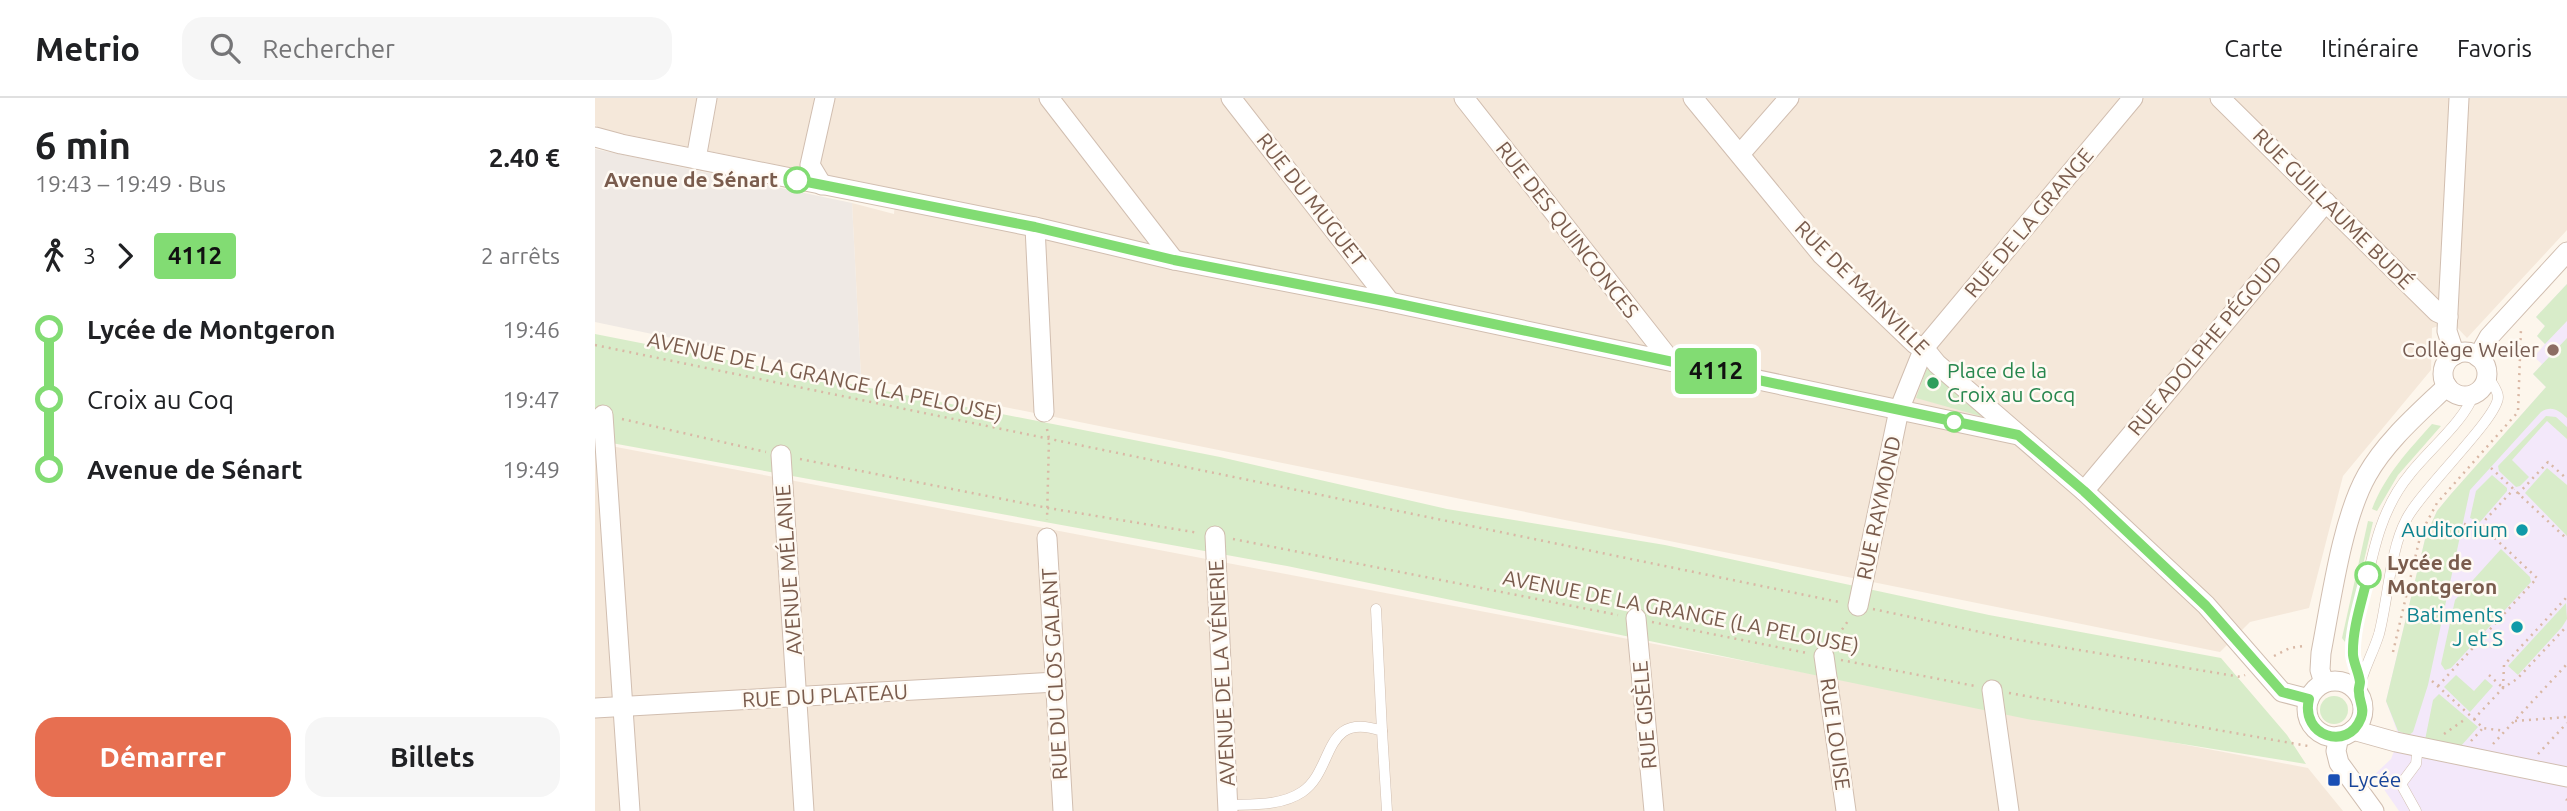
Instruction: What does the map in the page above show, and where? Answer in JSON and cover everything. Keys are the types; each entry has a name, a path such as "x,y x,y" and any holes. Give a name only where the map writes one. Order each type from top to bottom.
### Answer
{"street":[{"path":"696,159 708,98"},
{"path":"822,185 810,165 825,98"},
{"path":"1049,98 1174,260"},
{"name":"RUE DU MUGUET","path":"1231,98 1390,302"},
{"name":"RUE DES QUINCONCES","path":"1464,98 1671,361"},
{"name":"RUE DE MAINVILLE","path":"1693,98 1822,255 1915,344 1924,348 1937,364 2084,491 2206,606 2282,692 2309,699"},
{"path":"1740,154 1789,98"},
{"name":"RUE DE LA GRANGE","path":"1924,348 2133,98"},
{"name":"RUE GUILLAUME BUDÉ","path":"2220,98 2437,312 2448,317"},
{"path":"2455,355 2447,331 2459,98"},
{"path":"595,137 2018,435"},
{"name":"RUE ADOLPHE PÉGOUD","path":"2084,491 2326,202"},
{"path":"1035,227 1044,410"},
{"path":"2482,365 2467,352 2455,355 2444,367 2447,386 2455,394 2473,394 2484,385 2482,365 2489,337 2567,252"},
{"path":"1899,410 1924,348"},
{"path":"2324,684 2316,644 2356,501 2367,475 2389,446 2447,386"},
{"name":"RUE RAYMOND","path":"1858,606 1899,410"},
{"path":"603,415 629,811"},
{"name":"AVENUE MÉLANIE","path":"781,455 804,811"},
{"name":"RUE DU CLOS GALANT","path":"1047,529 1063,811"},
{"name":"AVENUE DE LA VÉNERIE","path":"1215,536 1228,808"},
{"name":"RUE GISÈLE","path":"1636,618 1654,811"},
{"name":"RUE LOUISE","path":"1823,656 1846,811"},
{"path":"2374,811 2339,763 2343,739 2358,724 2363,709 2359,688 2339,681 2324,684 2317,687 2309,699 2308,713 2313,726 2325,735 2343,739 2422,746 2567,777"},
{"name":"RUE DU PLATEAU","path":"595,708 1056,682"},
{"path":"1992,690 2009,811"}],"lane":[{"path":"2359,688 2373,654 2405,521 2422,494 2484,423 2499,400 2498,392 2482,365"},
{"path":"2359,688 2353,656 2368,572 2386,510 2410,473 2467,411 2473,394"},
{"path":"1376,609 1387,811"},
{"path":"1228,808 1285,802 1305,790 1319,770 1329,747 1345,730 1364,725 1382,731"},
{"path":"2416,811 2401,784 2416,764 2422,746"}],"path":[{"path":"2393,652 2421,533 2428,517 2437,503 2518,412 2521,326"},
{"name":"AVENUE DE LA GRANGE (LA PELOUSE)","path":"595,345 2013,639 2242,677"},
{"path":"1044,410 1037,407 1037,418 1045,419 1049,439 1047,529"},
{"name":"AVENUE DE LA GRANGE (LA PELOUSE)","path":"603,415 781,455 1048,508 1215,536 1992,690 2308,746"},
{"path":"2518,494 2548,461 2567,479"},
{"path":"2491,468 2567,539"},
{"path":"2484,528 2486,519 2514,489"},
{"path":"2438,686 2536,578 2484,528 2464,524"},
{"path":"2495,539 2499,535"},
{"path":"2504,688 2504,665 2566,600"},
{"path":"1823,656 1858,606"},
{"path":"2474,719 2504,688 2517,679 2567,626"},
{"path":"2259,666 2290,648 2316,644"},
{"path":"2466,655 2471,659"},
{"path":"2487,760 2493,744 2567,664"},
{"path":"2489,675 2504,688"},
{"path":"2432,681 2483,728 2506,731"},
{"path":"2515,721 2567,717"},
{"path":"2422,746 2467,718"},
{"path":"2526,768 2567,723"}],"shaded area":[{"path":"595,98 2567,98 2567,230 2467,338 2452,322 2432,328 2431,370 2343,476 2309,608 2250,622 2220,652 861,378 852,203 894,214 896,189 600,129 595,125"},
{"path":"595,149 852,203 861,378 595,322"},
{"path":"2567,284 2567,811 2399,811 2374,775 2391,759 2396,746 2397,731 2386,701 2426,535 2437,511 2546,387 2533,374 2542,364 2534,357 2545,344 2537,336 2545,326 2536,317"},
{"path":"595,443 2308,768 2343,811 595,811"}],"green space":[{"path":"2567,284 2567,321 2545,344 2537,336 2545,326 2536,317"},
{"path":"595,334 1220,457 1447,509 1665,545 1989,615 2221,658 2287,735 2306,764 2027,719 1287,566 595,440"},
{"path":"2567,338 2567,418 2555,409 2541,412 2470,490 2428,685 2413,732 2409,735 2398,731 2386,701 2426,535 2437,511 2546,387 2533,374"},
{"name":"Place de la Croix au Cocq","path":"1927,368 1981,414 1980,416 1916,398"},
{"path":"2546,416 2556,417 2567,427 2567,439 2547,421 2512,460 2529,477 2516,487 2499,471 2498,466"},
{"path":"2432,424 2441,426 2398,475 2377,511 2372,509 2390,474"},
{"path":"2547,468 2567,485 2567,536 2525,493"},
{"path":"2492,475 2507,491 2480,522 2470,518 2476,491"},
{"path":"2368,521 2373,522 2345,642 2342,638"},
{"path":"2501,549 2530,577 2531,582 2451,668 2445,670 2441,664 2455,600"},
{"path":"2566,603 2567,619 2562,627 2518,675 2508,666"},
{"path":"2456,675 2474,691 2485,679 2493,686 2470,712 2444,687"},
{"path":"2439,694 2478,727 2460,747 2425,740 2433,700"},
{"path":"2334,696 2344,700 2348,710 2344,720 2334,724 2324,720 2320,710 2324,700"}],"bus line":[{"name":"4112","path":"797,180 1035,227 1174,260 1390,302 2018,435 2084,491 2206,606 2272,683 2282,692 2309,699 2308,713 2313,726 2332,737 2353,730 2363,709 2358,694 2360,682 2353,656 2368,575"}],"place":[{"name":"Avenue de Sénart","path":"797,180"},
{"name":"Collège Weiler","path":"2553,350"},
{"name":"Place de la Croix au Cocq","path":"1933,383"},
{"name":"Auditorium","path":"2522,530"},
{"name":"Lycée de Montgeron","path":"2368,575"},
{"name":"Batiments J et S","path":"2517,627"},
{"name":"Lycée","path":"2334,780"}]}
